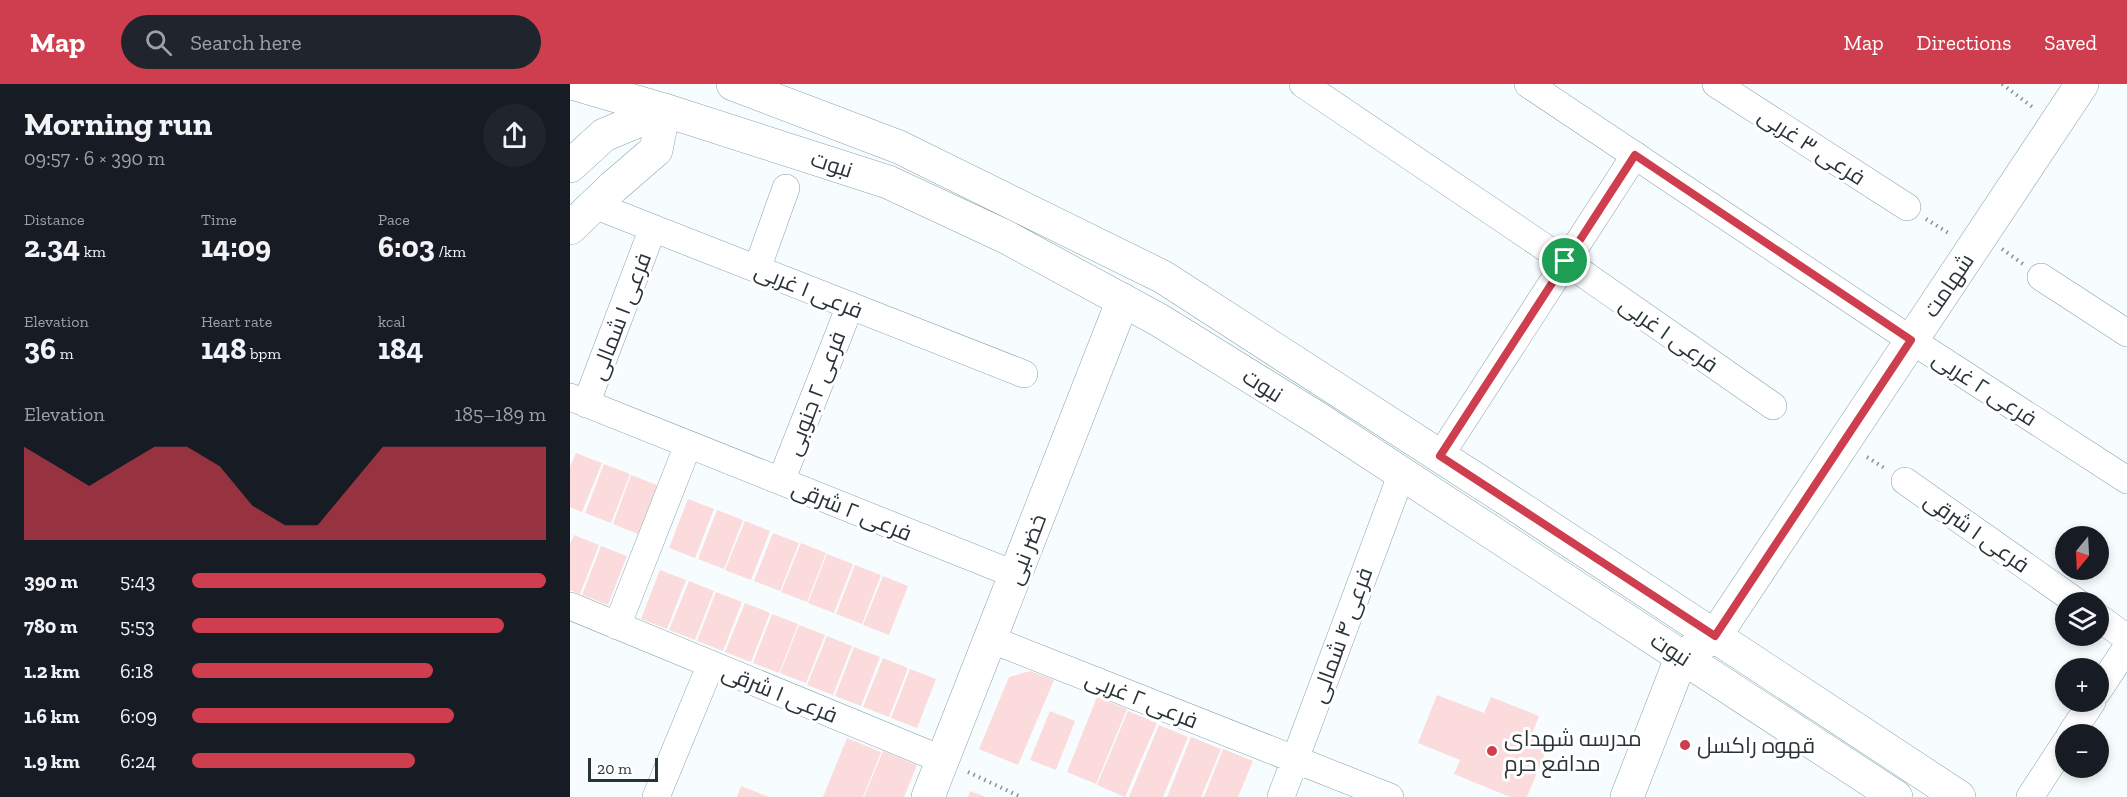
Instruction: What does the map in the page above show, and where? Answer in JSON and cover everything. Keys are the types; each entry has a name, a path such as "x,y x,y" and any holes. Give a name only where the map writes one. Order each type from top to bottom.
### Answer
{"main road":[{"name":"نبوت","path":"575,84 888,182 1006,237 1123,300 1159,320 1402,473 1896,797"},
{"name":"نبوت","path":"733,84 899,147 1163,277 1959,797"},
{"name":"شهامت","path":"1715,636 2082,84"},
{"path":"570,166 604,135 664,110"},
{"path":"570,228 656,150 664,110"},
{"name":"خضر نبی","path":"928,797 1123,300"},
{"path":"1627,797 1682,656 1715,636"}],"street":[{"path":"1303,84 1565,261"},
{"path":"1528,84 1911,340"},
{"name":"فرعی ۳ غربی","path":"1716,84 1907,207"},
{"path":"1440,456 1635,155"},
{"path":"757,269 786,188"},
{"name":"فرعی ۱ غربی","path":"594,205 1024,375"},
{"name":"فرعی ۱‍ شمالی","path":"578,401 653,228"},
{"name":"فرعی ۱ غربی","path":"1565,261 1773,406"},
{"path":"2041,277 2127,333"},
{"name":"فرعی ۲ جنوبی","path":"781,481 850,306"},
{"name":"فرعی ۲ غربی","path":"1911,340 2127,480"},
{"path":"570,606 617,626 688,445 578,401"},
{"name":"فرعی ۲ شرقی","path":"688,445 1016,575"},
{"name":"فرعی ۴ شمالی","path":"1281,797 1402,473"},
{"name":"فرعی ۱ شرقی","path":"1905,481 2062,592"},
{"path":"2109,625 2127,638"},
{"name":"فرعی ۱ شرقی","path":"617,626 943,760"},
{"name":"فرعی ۲ غربی","path":"990,639 1295,760"},
{"path":"2109,674 2127,647"},
{"path":"656,797 711,664"},
{"path":"2030,797 2055,759"},
{"path":"1295,760 1390,797"}],"path":[{"path":"2002,84 2055,124"},
{"path":"1907,207 1977,241 2041,277"},
{"path":"1844,442 1905,481"},
{"path":"943,760 1021,797"}],"building":[{"path":"576,453 602,463 582,512 570,507 570,467"},
{"path":"604,464 630,474 611,523 585,513"},
{"path":"631,475 657,485 638,534 613,524"},
{"path":"688,499 714,509 695,558 669,548"},
{"path":"717,510 743,520 724,569 698,559"},
{"path":"745,521 770,531 751,580 725,570"},
{"path":"773,533 799,543 780,591 754,581"},
{"path":"574,535 599,545 580,594 570,590 570,544"},
{"path":"801,543 826,553 807,602 781,592"},
{"path":"601,546 627,556 608,605 582,595"},
{"path":"827,554 853,564 834,613 808,603"},
{"path":"855,565 881,575 862,624 836,614"},
{"path":"660,570 686,580 667,629 641,619"},
{"path":"883,576 908,586 889,635 863,625"},
{"path":"689,581 714,591 695,640 669,630"},
{"path":"716,592 742,602 723,651 697,641"},
{"path":"745,603 770,613 751,662 725,652"},
{"path":"772,614 798,624 779,673 753,663"},
{"path":"799,625 825,635 806,683 780,673"},
{"path":"827,636 852,646 833,695 807,685"},
{"path":"854,647 880,657 861,706 835,696"},
{"path":"883,658 908,668 889,717 863,707"},
{"path":"910,669 936,679 917,728 891,718"},
{"path":"1030,671 1054,680 1018,765 979,749 1009,677"},
{"name":"مدرسه شهدای مدافع حرم","path":"1437,695 1484,713 1491,697 1539,716 1532,734 1550,741 1527,797 1510,797 1454,774 1460,760 1418,743"},
{"path":"1097,697 1127,709 1096,784 1067,772"},
{"path":"1050,711 1075,721 1056,770 1030,760"},
{"path":"1128,711 1157,723 1125,797 1097,785"},
{"path":"1159,725 1188,737 1163,797 1129,797"},
{"path":"1191,737 1221,749 1201,797 1167,797"},
{"path":"847,738 881,752 863,797 823,797"},
{"path":"1223,749 1253,761 1238,797 1204,797"},
{"path":"883,751 917,765 904,797 864,797"},
{"path":"741,786 769,797 737,797"},
{"path":"970,791 986,797 968,797"}],"place":[{"name":"قهوه راکسل","path":"1685,745"},
{"name":"مدرسه شهدای مدافع حرم","path":"1492,751"}],"route":[{"path":"1635,155 1911,340 1715,636 1440,456 1565,261 1635,155"}]}
